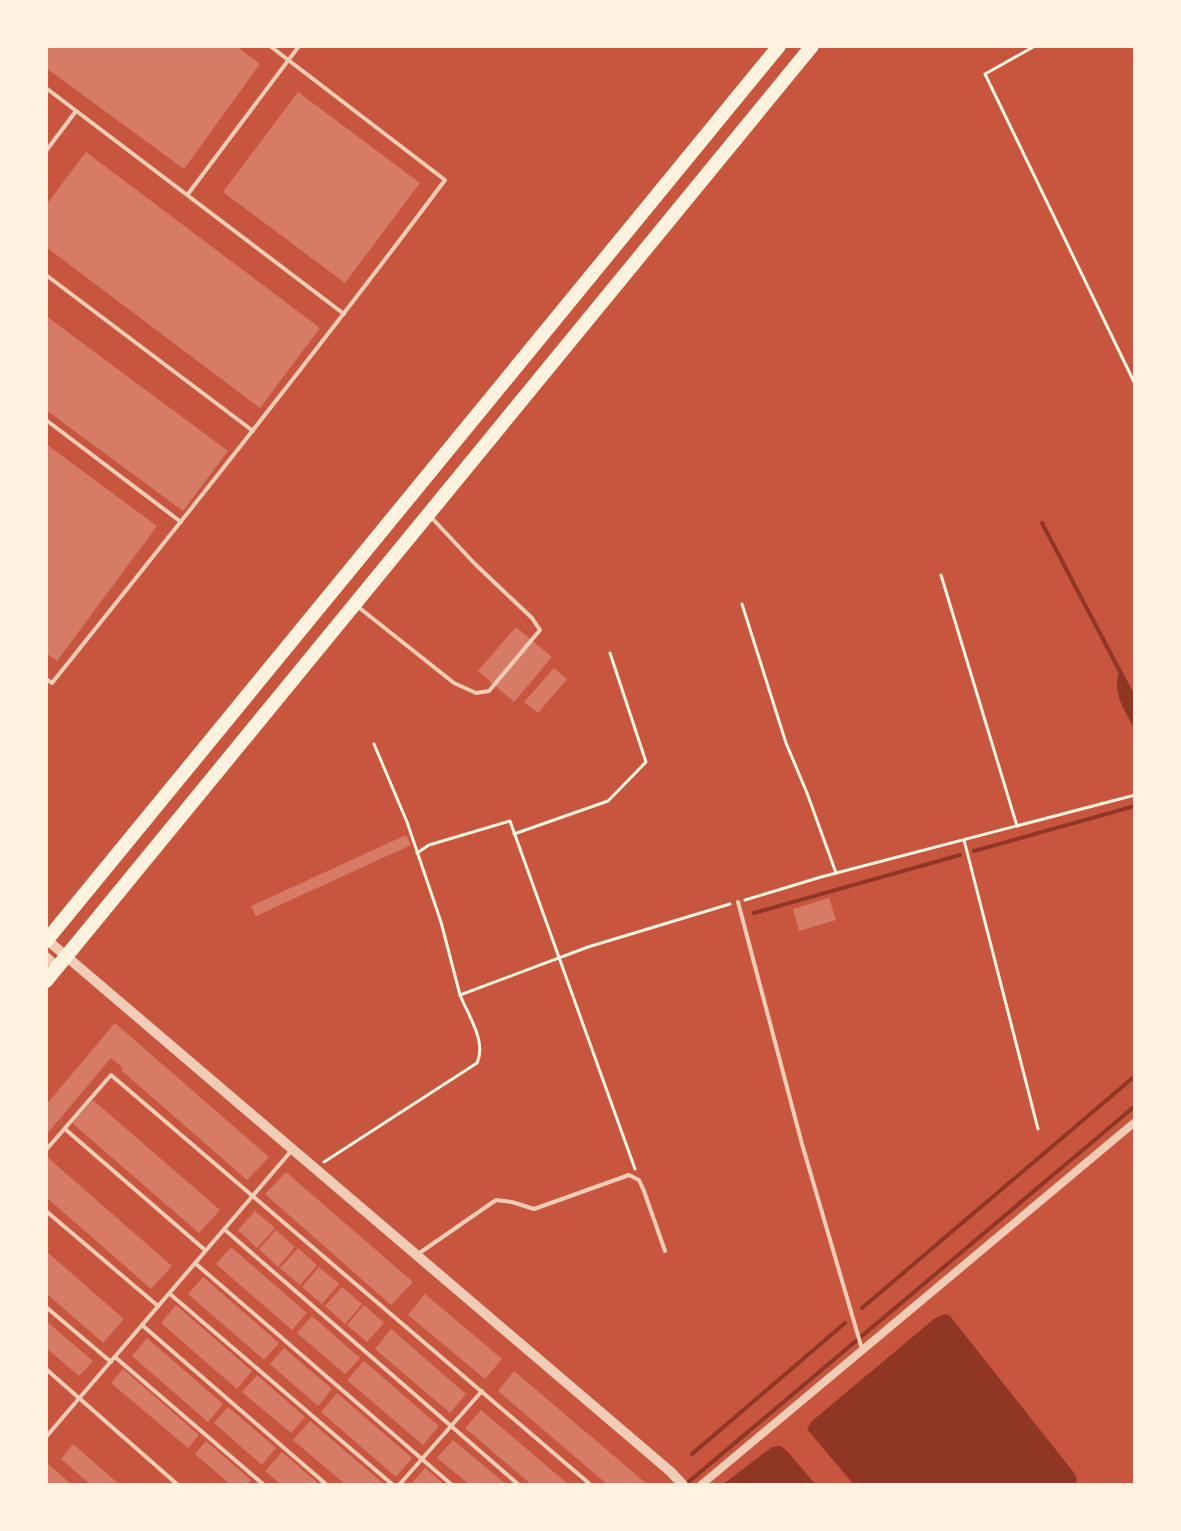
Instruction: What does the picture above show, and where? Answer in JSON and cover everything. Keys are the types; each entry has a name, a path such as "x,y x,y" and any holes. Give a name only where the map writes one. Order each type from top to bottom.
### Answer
{"highway":[{"path":"46,940 779,46"},
{"path":"46,981 56,961 355,604 812,46"}],"street":[{"path":"46,940 56,961 292,1150 681,1483"},
{"path":"701,1485 1135,1122"}],"lane":[{"path":"46,679 52,683 181,522 445,180 270,46"},
{"path":"188,194 299,46"},
{"path":"46,88 344,314"},
{"path":"46,151 76,111"},
{"path":"46,275 253,431"},
{"path":"46,420 181,522"},
{"path":"355,604 454,683 476,693 489,691 540,630 532,618 475,564 429,514"},
{"path":"738,902 802,1144 862,1349"},
{"path":"46,1150 111,1075 591,1485"},
{"path":"65,1129 206,1250"},
{"path":"46,1437 292,1150"},
{"path":"416,1255 496,1200 534,1209 629,1175 639,1180 665,1251"},
{"path":"46,1211 158,1306"},
{"path":"224,1229 519,1485"},
{"path":"195,1263 452,1485"},
{"path":"169,1294 393,1485"},
{"path":"46,1307 264,1485"},
{"path":"142,1325 327,1485"},
{"path":"46,1369 178,1485"},
{"path":"399,1485 482,1391"}],"path":[{"path":"1035,46 985,74 1135,384"},
{"path":"941,575 1017,826"},
{"path":"742,604 786,743 836,873"},
{"path":"514,834 608,801 646,762 610,653"},
{"path":"314,1169 477,1063 482,1053 460,995 441,922 407,822 374,744"},
{"path":"460,995 588,947 738,902 836,873 1135,795"},
{"path":"417,853 429,845 510,821 639,1180"},
{"path":"964,840 1038,1129"}],"shaded area":[{"path":"1119,671 1135,700 1135,730 1118,695"},
{"path":"944,1314 950,1316 1075,1474 1075,1485 854,1485 807,1429 812,1421 934,1319"},
{"path":"781,1446 816,1485 722,1485 772,1447"}],"building":[{"path":"46,46 236,46 260,64 184,169 46,68"},
{"path":"298,92 420,183 345,283 223,192"},
{"path":"86,152 320,328 260,408 46,247 46,205"},
{"path":"46,316 228,451 183,511 46,410"},
{"path":"46,444 157,526 57,661 46,653"},
{"path":"516,627 552,657 514,702 478,671"},
{"path":"554,668 567,679 538,713 524,702"},
{"path":"406,835 411,845 256,916 251,906"},
{"path":"829,898 836,920 799,931 793,909"},
{"path":"115,1023 269,1157 247,1180 111,1058 46,1135 46,1105"},
{"path":"93,1100 220,1210 199,1233 72,1123"},
{"path":"46,1156 172,1266 151,1289 46,1197"},
{"path":"286,1172 413,1282 391,1305 265,1194"},
{"path":"255,1211 275,1228 257,1248 238,1230"},
{"path":"276,1230 295,1247 278,1267 259,1249"},
{"path":"231,1247 307,1313 292,1330 216,1264"},
{"path":"298,1248 317,1265 300,1285 280,1268"},
{"path":"46,1251 124,1319 103,1343 46,1293"},
{"path":"319,1267 339,1284 322,1304 302,1287"},
{"path":"203,1277 279,1343 264,1360 188,1294"},
{"path":"342,1287 362,1304 345,1324 325,1306"},
{"path":"425,1294 502,1359 485,1379 408,1315"},
{"path":"176,1305 252,1371 237,1389 161,1323"},
{"path":"364,1305 384,1323 367,1342 347,1325"},
{"path":"312,1316 360,1358 345,1374 297,1333"},
{"path":"46,1321 93,1361 79,1376 46,1348"},
{"path":"391,1329 466,1394 450,1413 375,1349"},
{"path":"147,1338 223,1404 208,1422 132,1356"},
{"path":"284,1348 332,1389 318,1406 270,1364"},
{"path":"364,1361 439,1426 423,1445 347,1380"},
{"path":"123,1369 199,1435 188,1448 111,1383"},
{"path":"514,1371 648,1485 608,1485 498,1391"},
{"path":"257,1375 305,1417 291,1433 242,1392"},
{"path":"337,1393 412,1458 396,1477 321,1412"},
{"path":"228,1407 276,1448 262,1465 214,1423"},
{"path":"481,1410 569,1485 532,1485 465,1428"},
{"path":"310,1421 385,1485 346,1485 293,1440"},
{"path":"453,1440 507,1485 470,1485 437,1458"},
{"path":"206,1441 251,1480 246,1485 231,1485 195,1454"},
{"path":"73,1444 120,1485 91,1485 61,1459"},
{"path":"282,1452 320,1485 282,1485 265,1471"},
{"path":"46,1462 72,1485 46,1485"},
{"path":"425,1468 445,1485 414,1485 412,1483"}],"waterway":[{"path":"1042,523 1135,700"},
{"path":"974,851 1135,806"},
{"path":"754,913 960,855"},
{"path":"862,1308 1135,1076"},
{"path":"685,1485 1135,1106"},
{"path":"692,1454 845,1323"}]}
